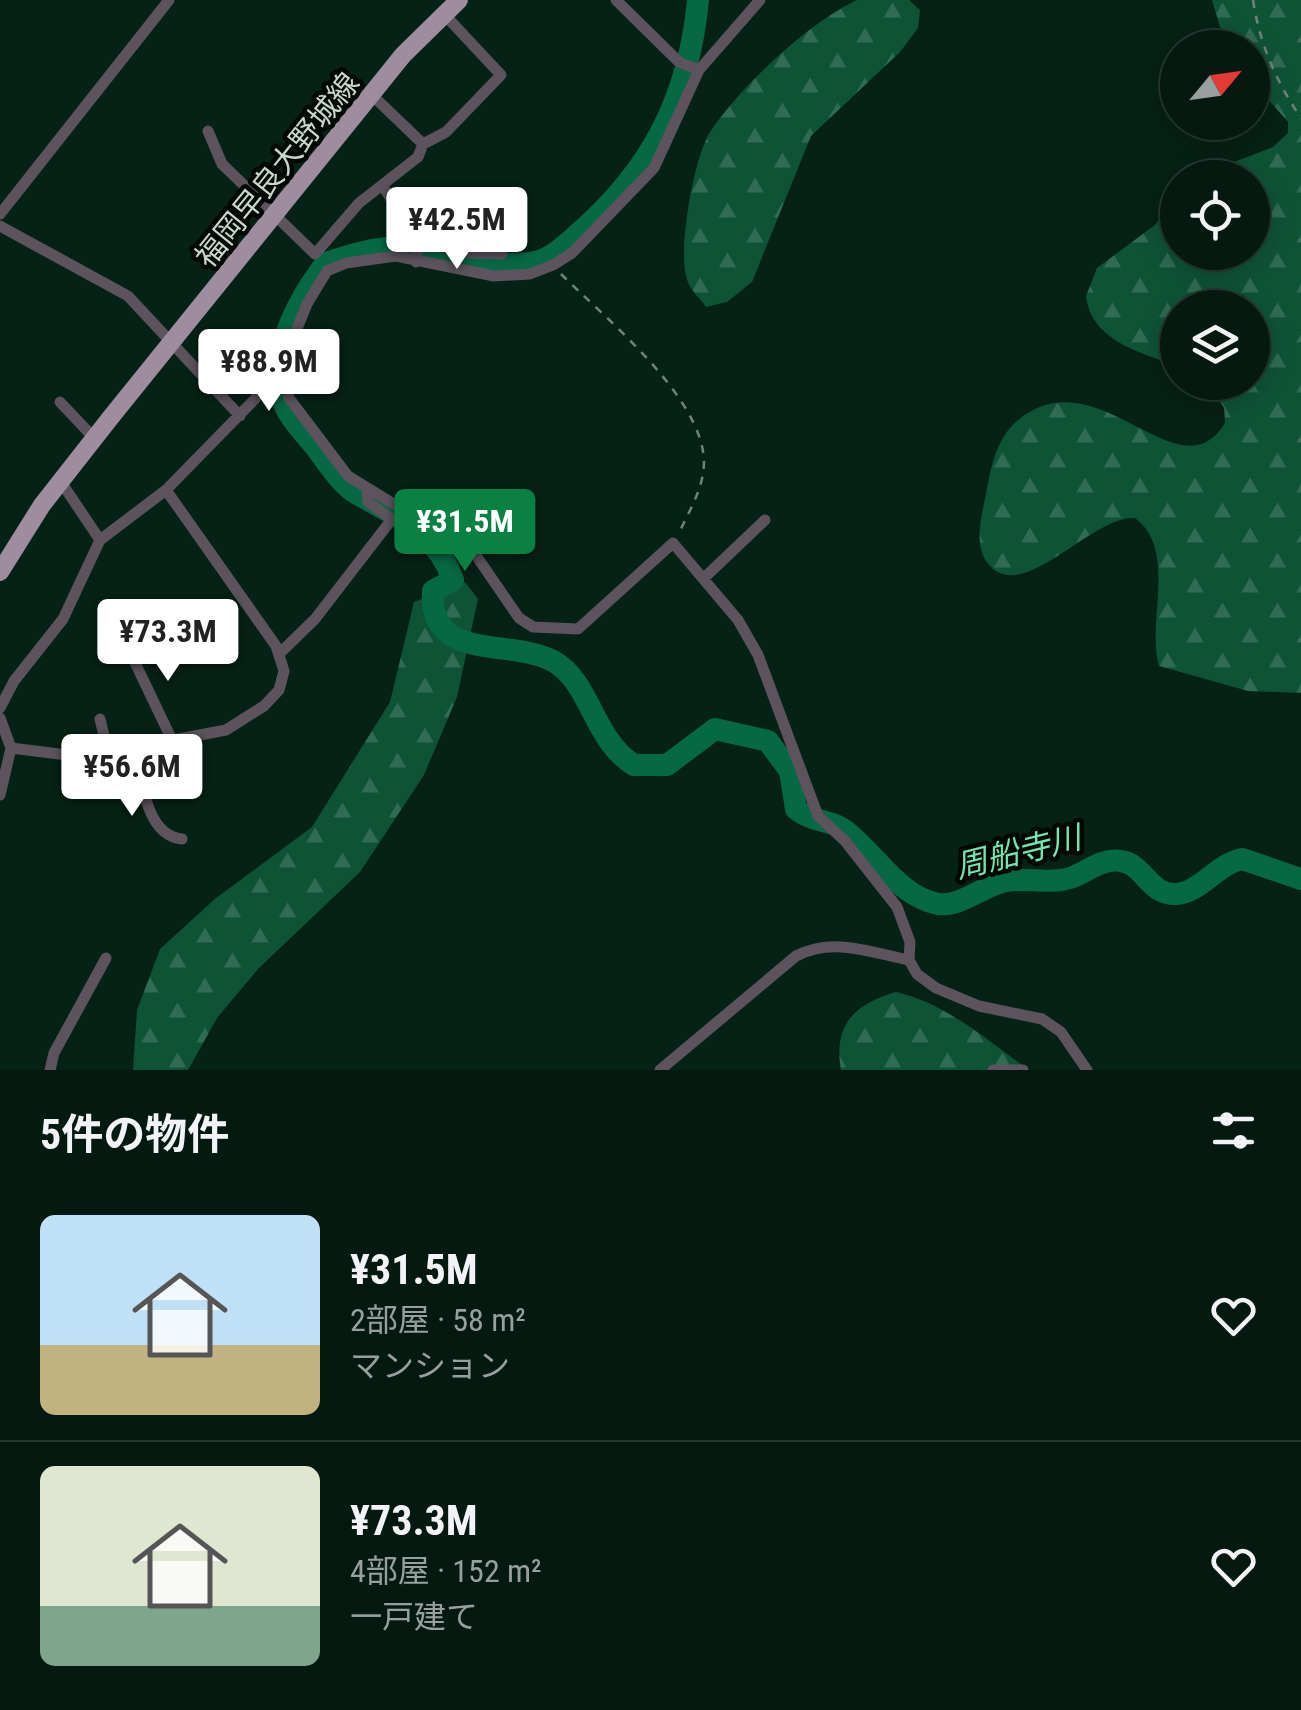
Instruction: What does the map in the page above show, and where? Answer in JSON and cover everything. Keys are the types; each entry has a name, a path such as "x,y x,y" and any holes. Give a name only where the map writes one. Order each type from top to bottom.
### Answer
{"main road":[{"name":"福岡早良大野城線","path":"0,572 61,482 174,340 372,95 459,0"}],"street":[{"path":"0,214 170,0"},
{"path":"616,0 680,62 698,70"},
{"path":"0,708 14,681 63,619 100,540 166,490 240,416 277,372 307,304 327,271 346,263 396,256 494,276 530,274 553,266 572,254 654,168 698,70 760,0"},
{"path":"208,130 222,164 315,254 360,203 418,157 423,144 446,132 501,76 444,14"},
{"path":"372,95 423,144"},
{"path":"382,185 419,242 416,260"},
{"path":"0,226 128,296 174,340 240,416"},
{"path":"419,242 467,254 502,254"},
{"path":"277,372 305,424 348,476 475,554 519,618 533,627 557,632 578,629 673,543 704,578 758,654 818,816 830,831 845,840 897,907 910,942 909,960 917,974 936,988 980,1006 1042,1019 1072,1045 1086,1070"},
{"path":"60,402 95,439"},
{"path":"61,482 100,540"},
{"path":"279,654 315,620 392,518 368,502 367,489"},
{"path":"11,748 84,757 226,730 264,706 278,690 284,671 279,654 166,490"},
{"path":"704,578 765,520"},
{"path":"138,618 114,632 172,740"},
{"path":"0,718 11,748 0,796"},
{"path":"100,719 108,752"},
{"path":"136,747 157,826 166,836 182,839"},
{"path":"660,1070 796,956 811,948 830,944 909,960"},
{"path":"50,1070 54,1054 106,958"},
{"path":"993,1070 1023,1070"}],"path":[{"path":"1253,0 1258,38 1280,88 1301,118"},
{"path":"553,266 677,396 696,428 704,458 701,488 673,543"}],"green space":[{"path":"857,0 909,0 920,10 918,28 900,52 811,136 752,282 727,302 706,307 688,282 684,251 693,183 710,132 739,95 777,57 818,24"},
{"path":"1212,0 1301,0 1301,693 1248,691 1159,666 1155,548 1148,532 1135,518 1100,529 1023,573 1006,575 992,568 981,551 981,519 1001,442 1018,420 1048,404 1078,403 1184,445 1206,442 1225,423 1224,408 1219,400 1270,400 1270,290 1160,290 1160,360 1108,334 1097,324 1086,296 1097,268 1160,218 1160,270 1270,270 1270,160 1239,160 1273,147 1288,133 1288,122 1270,101 1270,30 1221,30"},
{"path":"465,582 478,599 457,697 424,775 360,872 259,968 217,1018 188,1070 133,1070 137,1010 160,949 216,898 312,827 390,702 414,602"},
{"path":"896,992 949,1014 1029,1070 841,1070 840,1041 850,1019 869,1003"}],"waterway":[{"name":"周船寺川","path":"698,0 686,68 663,128 647,156 606,208 557,252 537,262 511,264 391,248 326,263 295,312 282,350 280,388 292,418 347,486 415,528 437,550 453,580 433,591 435,614 444,629 475,644 536,654 566,670 609,741 634,765 667,765 715,729 768,741 790,771 796,809 843,829 898,883 923,899 938,904 954,903 1002,882 1062,880 1113,861 1128,863 1159,890 1176,894 1193,889 1242,859 1301,879"}]}
